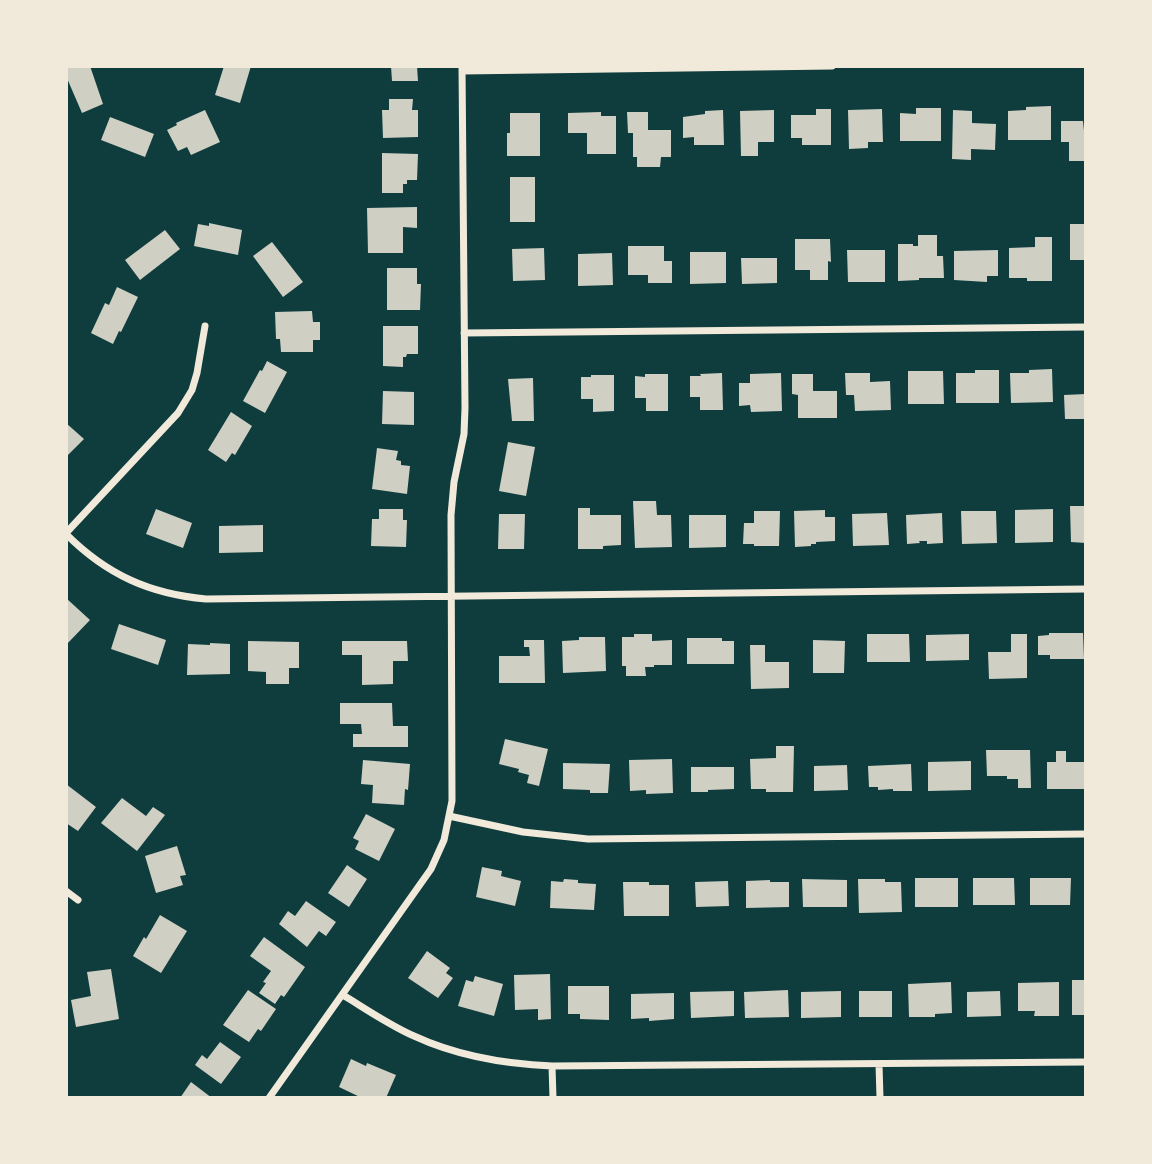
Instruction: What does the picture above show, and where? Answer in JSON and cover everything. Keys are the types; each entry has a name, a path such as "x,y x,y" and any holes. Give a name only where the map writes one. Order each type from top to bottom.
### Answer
{"street":[{"path":"269,1097 431,869 444,840 449,816 453,789 452,495 464,434 462,69 832,66"},
{"path":"205,326 192,390 178,413 66,534 93,559 116,574 152,589 178,596 206,599 1086,589"},
{"path":"464,333 1086,327"},
{"path":"449,816 523,832 588,839 1086,834"},
{"path":"66,891 78,900"},
{"path":"343,995 401,1030 434,1045 497,1060 552,1066 1086,1062"},
{"path":"880,1063 880,1097"},
{"path":"552,1066 553,1097"}],"building":[{"path":"90,66 103,104 82,113 66,76 66,68"},
{"path":"224,66 251,66 240,103 215,95"},
{"path":"391,66 417,66 418,81 392,81"},
{"path":"389,99 413,99 412,110 418,110 418,137 383,138 382,110 389,110"},
{"path":"1051,106 1051,140 1008,140 1008,111"},
{"path":"916,108 941,108 941,141 900,141 900,113 916,114"},
{"path":"816,109 831,109 831,145 802,145 802,138 791,138 791,115 816,115"},
{"path":"882,109 883,142 868,142 868,148 849,149 848,110"},
{"path":"205,110 220,142 191,155 187,147 178,151 167,130"},
{"path":"723,110 724,145 694,145 694,137 683,138 683,117 705,114 705,111"},
{"path":"774,110 774,142 758,142 758,156 741,156 740,111"},
{"path":"953,110 972,111 972,123 996,124 995,150 971,149 971,160 952,159"},
{"path":"601,112 601,116 616,116 616,154 587,154 587,133 568,133 568,113"},
{"path":"627,112 648,112 648,130 671,130 671,157 661,157 660,167 637,167 637,157 633,157 633,133 628,133"},
{"path":"510,113 540,113 540,156 507,156"},
{"path":"110,117 154,134 145,157 101,140"},
{"path":"1061,121 1083,121 1086,131 1086,161 1069,161 1069,142 1061,142"},
{"path":"382,153 418,154 417,180 407,180 407,184 403,184 403,193 382,193"},
{"path":"510,177 535,177 535,222 510,222"},
{"path":"417,207 417,228 403,227 403,253 368,253 367,208"},
{"path":"209,223 242,230 238,255 194,246 198,224 209,226"},
{"path":"1070,224 1086,224 1086,260 1070,260"},
{"path":"165,230 180,249 140,280 125,260"},
{"path":"918,235 937,235 937,256 943,256 944,278 898,281 898,244 918,246"},
{"path":"1035,237 1052,237 1052,281 1009,278 1009,248 1035,247"},
{"path":"795,239 830,239 831,262 828,261 828,280 810,280 810,270 795,270"},
{"path":"272,242 303,282 283,297 253,256"},
{"path":"628,246 664,246 664,261 672,261 672,283 648,283 648,275 628,275"},
{"path":"544,248 545,280 513,281 512,249"},
{"path":"847,250 885,250 885,282 848,282"},
{"path":"998,250 998,276 987,276 987,282 954,280 954,251"},
{"path":"690,252 726,252 726,283 690,284"},
{"path":"612,253 613,285 578,286 578,254"},
{"path":"741,258 777,258 777,283 742,284"},
{"path":"387,268 417,268 417,284 421,284 420,310 387,310"},
{"path":"117,287 138,297 113,344 91,333 105,303 109,305"},
{"path":"312,311 313,322 320,322 320,340 313,340 313,352 281,352 280,339 276,339 275,312"},
{"path":"383,326 418,326 418,354 407,354 403,357 403,367 383,366"},
{"path":"267,361 287,372 265,413 243,401"},
{"path":"1052,369 1053,402 1011,403 1010,373"},
{"path":"975,370 999,370 999,403 956,403 956,373 975,373"},
{"path":"908,371 943,371 944,404 908,404"},
{"path":"722,373 723,410 700,410 700,397 690,397 690,376"},
{"path":"781,373 782,411 751,412 750,405 739,406 739,383 750,383 750,374"},
{"path":"845,373 870,373 870,382 890,381 891,410 855,411 854,395 846,395"},
{"path":"645,374 668,374 668,411 646,411 646,398 635,398 635,376 645,377"},
{"path":"792,374 813,374 813,391 837,391 837,418 798,418 798,395 792,394"},
{"path":"614,375 614,411 593,412 593,399 581,399 581,377"},
{"path":"533,378 534,421 512,421 508,379"},
{"path":"383,391 414,392 414,425 382,424"},
{"path":"1086,394 1086,419 1065,419 1064,395"},
{"path":"231,412 252,426 235,455 232,453 226,462 208,450"},
{"path":"66,423 84,439 66,457"},
{"path":"508,442 535,447 526,496 499,491"},
{"path":"377,448 398,451 396,460 401,461 401,465 410,466 407,494 372,489"},
{"path":"633,501 656,501 657,515 671,515 672,547 635,548"},
{"path":"1070,506 1086,506 1086,543 1071,542"},
{"path":"578,508 590,508 590,515 621,515 621,545 603,546 603,549 578,549"},
{"path":"156,509 192,523 183,548 146,534"},
{"path":"379,509 403,509 403,520 407,520 406,547 371,546 372,519 379,519"},
{"path":"1053,509 1053,542 1015,543 1015,510"},
{"path":"825,510 825,517 835,517 835,541 795,547 794,511"},
{"path":"754,511 780,511 779,546 743,544 744,523 754,523"},
{"path":"961,511 996,511 997,543 962,544"},
{"path":"887,513 889,545 853,546 852,514"},
{"path":"942,513 943,543 927,544 927,541 919,541 920,543 907,544 906,515"},
{"path":"499,514 525,514 524,549 498,549"},
{"path":"689,515 726,515 726,547 689,548"},
{"path":"263,525 263,552 219,553 219,526"},
{"path":"66,598 90,620 66,645"},
{"path":"119,624 166,640 158,665 111,649"},
{"path":"1049,633 1083,633 1084,659 1050,659 1050,655 1038,655 1038,636"},
{"path":"634,634 652,634 652,641 672,640 672,665 645,667 646,676 626,676 626,666 622,666 622,637 634,637"},
{"path":"867,634 909,634 910,662 867,662"},
{"path":"969,634 969,660 926,661 926,635"},
{"path":"1011,634 1027,634 1027,678 989,679 988,652 1011,652"},
{"path":"579,637 605,637 606,671 563,673 562,641 579,640"},
{"path":"687,638 722,638 722,641 734,641 734,664 687,664"},
{"path":"524,640 544,640 545,683 499,683 499,656 530,656 529,647 524,647"},
{"path":"813,640 845,641 844,673 813,673"},
{"path":"248,641 299,642 299,668 289,668 289,684 266,684 266,672 248,671"},
{"path":"342,641 407,641 408,661 393,661 393,684 362,685 362,655 342,655"},
{"path":"188,644 230,644 230,674 187,675"},
{"path":"750,645 765,645 765,662 789,662 789,688 751,689"},
{"path":"340,703 392,703 393,726 408,726 408,747 353,747 353,734 362,734 361,724 340,724"},
{"path":"505,739 548,749 539,786 527,783 529,775 518,772 519,769 499,764"},
{"path":"776,746 794,746 793,792 751,789 750,759 776,758"},
{"path":"986,750 1030,750 1031,788 1018,788 1018,779 1007,779 1007,776 987,776"},
{"path":"1056,751 1066,751 1066,762 1086,762 1086,789 1047,789 1047,762 1056,762"},
{"path":"672,759 673,793 646,794 646,790 630,791 629,760"},
{"path":"363,760 410,764 404,805 372,803 373,785 361,784"},
{"path":"971,761 971,790 928,791 928,762"},
{"path":"563,763 610,764 608,793 563,789"},
{"path":"911,764 912,791 878,790 878,787 869,787 868,766"},
{"path":"847,765 848,790 814,791 814,766"},
{"path":"691,767 734,767 734,789 691,792"},
{"path":"66,784 96,807 78,831 66,823"},
{"path":"122,798 146,816 153,807 165,815 137,851 101,823"},
{"path":"366,814 395,829 379,861 355,849 359,841 353,838"},
{"path":"177,846 186,875 180,876 183,885 156,893 145,856"},
{"path":"347,865 367,879 349,907 328,893"},
{"path":"482,867 502,871 501,876 521,881 515,906 476,897"},
{"path":"915,878 958,878 958,907 915,907"},
{"path":"973,878 1014,878 1015,905 973,905"},
{"path":"1030,878 1071,878 1070,905 1030,905"},
{"path":"564,879 596,884 594,910 550,908 551,881 563,882"},
{"path":"802,879 847,880 847,907 803,907"},
{"path":"858,879 901,882 902,912 859,913"},
{"path":"728,881 729,906 696,907 695,882"},
{"path":"746,881 789,882 789,907 746,908"},
{"path":"623,882 669,885 669,916 624,916"},
{"path":"306,901 336,922 326,936 319,931 307,947 279,924 288,911 295,916"},
{"path":"160,915 187,931 161,973 133,956"},
{"path":"264,937 305,967 284,997 281,995 275,1004 259,993 271,971 250,956"},
{"path":"427,951 450,968 446,973 453,978 438,998 408,978"},
{"path":"111,969 119,1019 76,1027 71,1000 91,996 87,972"},
{"path":"550,974 551,1019 538,1020 538,1009 515,1010 514,975"},
{"path":"475,976 503,984 494,1016 458,1006 466,980 473,982"},
{"path":"1072,980 1086,980 1086,1015 1072,1015"},
{"path":"951,982 952,1013 935,1014 935,1017 909,1017 908,984"},
{"path":"1059,982 1059,1016 1034,1016 1035,1011 1018,1011 1018,983"},
{"path":"568,986 609,986 609,1020 580,1019 580,1014 568,1014"},
{"path":"248,990 276,1009 261,1031 258,1029 249,1042 223,1025"},
{"path":"788,990 789,1017 745,1018 744,992"},
{"path":"734,991 734,1016 691,1018 690,992"},
{"path":"841,991 841,1017 801,1018 801,992"},
{"path":"859,991 892,991 892,1017 859,1017"},
{"path":"1000,991 1001,1016 967,1017 967,992"},
{"path":"674,993 674,1019 631,1019 631,994"},
{"path":"220,1042 241,1057 221,1084 195,1065 202,1055 207,1059"},
{"path":"351,1059 396,1075 386,1098 362,1098 339,1087"},
{"path":"191,1082 212,1098 180,1098"}]}
